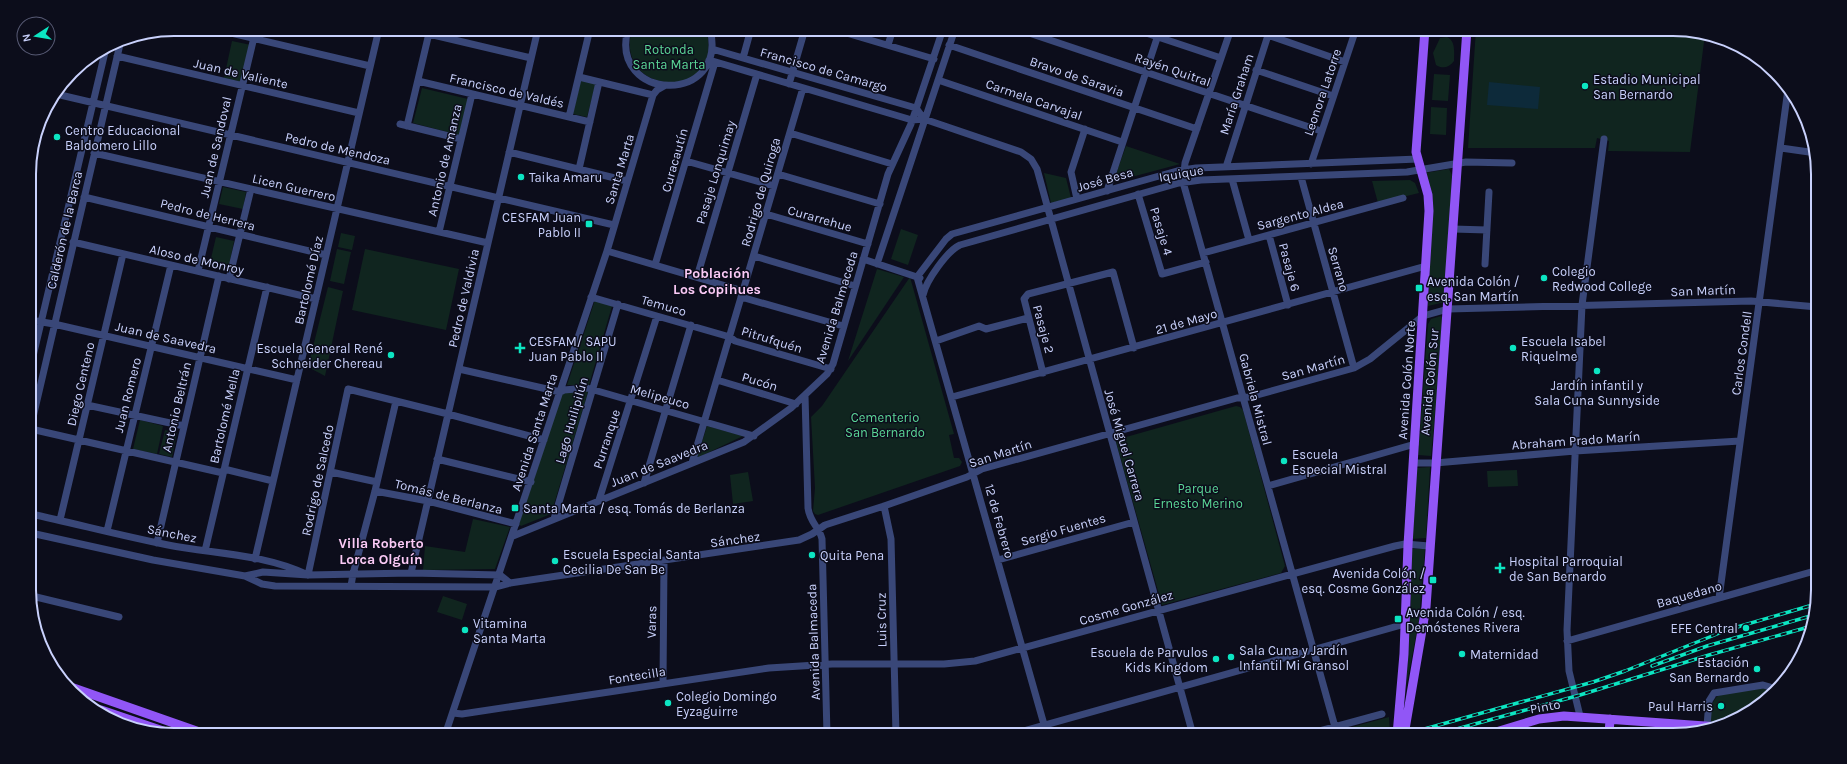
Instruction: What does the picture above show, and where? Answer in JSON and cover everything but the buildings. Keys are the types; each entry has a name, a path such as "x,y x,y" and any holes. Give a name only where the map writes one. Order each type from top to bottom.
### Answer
{"main road":[{"name":"Avenida Colón Norte","path":"1398,728 1404,654 1408,545 1429,204 1418,159 1417,135 1424,36"},
{"name":"Avenida Colón Sur","path":"1405,728 1423,628 1448,309 1466,36"},
{"path":"79,690 188,728"},
{"path":"114,714 141,723"},
{"name":"Pinto","path":"1512,728 1548,718 1580,716 1698,725"},
{"path":"1609,728 1610,719"}],"street":[{"path":"245,36 370,66"},
{"name":"Bartolomé Díaz","path":"255,559 377,36"},
{"path":"407,126 428,36"},
{"path":"445,36 532,58"},
{"name":"Pedro de Valdivia","path":"411,573 537,36"},
{"path":"570,117 588,36"},
{"path":"628,36 626,48 632,65 640,75 650,82 664,86 680,85 688,82 712,61 711,36"},
{"path":"743,58 749,36"},
{"path":"789,84 803,36"},
{"path":"866,36 888,45 934,59"},
{"path":"888,45 891,36"},
{"name":"Avenida Balmaceda","path":"827,728 822,540 810,518 808,508 805,395 831,369 892,164 912,120 941,36"},
{"name":"Avenida Balmaceda","path":"878,264 924,119 952,36"},
{"name":"Rayén Quitral","path":"1038,36 1321,132"},
{"path":"1154,36 1221,58"},
{"name":"Gabriela Mistral","path":"1228,36 1183,170 1183,182 1335,727"},
{"name":"María Graham","path":"1226,167 1244,106 1268,36"},
{"path":"1279,36 1345,62"},
{"name":"Leonora Latorre","path":"1311,164 1354,36"},
{"path":"1107,191 1157,37"},
{"name":"Juan de Sandoval","path":"198,271 254,38"},
{"name":"Bravo de Saravia","path":"949,45 1197,130"},
{"name":"Calderón de la Barca","path":"36,404 119,48"},
{"name":"Francisco de Camargo","path":"712,49 916,108"},
{"name":"Calderón de la Barca","path":"36,344 104,55"},
{"name":"Juan de Valiente","path":"117,56 359,113"},
{"name":"Francisco de Camargo","path":"712,61 912,120 924,119 1028,156 1036,166 1046,208"},
{"name":"Curacautín","path":"655,265 686,161 712,61"},
{"path":"1256,70 1333,96"},
{"name":"Pasaje Lonquimay","path":"697,277 757,74"},
{"path":"579,77 653,95 657,90 664,86"},
{"name":"Carmela Carvajal","path":"938,80 1122,142"},
{"name":"Francisco de Valdés","path":"418,81 590,122"},
{"path":"579,169 599,82"},
{"name":"Santa Marta","path":"607,251 653,95 650,82"},
{"name":"Rodrigo de Quiroga","path":"692,463 803,88"},
{"name":"Antonio de Amanza","path":"439,232 472,94"},
{"name":"Pedro de Mendoza","path":"61,95 614,225"},
{"name":"Carlos Condell","path":"1719,598 1787,97"},
{"path":"916,108 924,119"},
{"path":"400,124 461,139"},
{"path":"1077,200 1071,172 1085,129"},
{"path":"790,133 892,164"},
{"path":"1580,716 1570,679 1567,641 1582,305 1604,139"},
{"path":"1780,148 1809,152"},
{"path":"509,152 627,181"},
{"name":"Licen Guerrero","path":"94,153 488,243"},
{"name":"José Besa","path":"917,277 950,235 1183,170 1418,159"},
{"path":"686,161 774,186"},
{"path":"1457,163 1512,163"},
{"name":"Iquique","path":"923,295 930,278 952,251 960,244 1183,182 1421,170 1457,163"},
{"path":"778,174 880,204"},
{"name":"Serrano","path":"1301,177 1354,368"},
{"path":"1232,179 1249,240"},
{"path":"229,278 251,189"},
{"path":"1485,264 1489,192"},
{"name":"Pasaje 4","path":"1138,194 1162,274 1206,262"},
{"name":"Pedro de Herrera","path":"84,197 326,255"},
{"name":"Sargento Aldea","path":"1203,253 1403,198"},
{"name":"José Miguel Carrera","path":"1046,208 1191,728"},
{"name":"Curarrehue","path":"766,214 868,244"},
{"path":"1453,229 1487,230"},
{"name":"Pasaje 6","path":"1268,235 1288,305"},
{"name":"Aloso de Monroy","path":"73,242 316,299"},
{"path":"607,251 697,277 742,294 843,326"},
{"name":"Avenida Santa Marta","path":"500,575 607,251"},
{"name":"Diego Centeno","path":"60,520 123,254"},
{"path":"754,256 855,286"},
{"path":"863,259 917,277 930,278"},
{"name":"Juan Romero","path":"107,531 171,265"},
{"name":"21 de Mayo","path":"952,397 1134,348 1426,266"},
{"path":"1067,284 1113,272 1134,348"},
{"name":"Antonio Beltrán","path":"157,543 219,276"},
{"name":"12 de Febrero","path":"917,277 1045,728"},
{"name":"Pasaje 2","path":"1043,372 1024,299 1028,294 1067,284"},
{"name":"Bartolomé Mella","path":"205,551 267,287"},
{"name":"Temuco","path":"591,297 730,337"},
{"name":"San Martín","path":"817,530 827,525 974,473 1110,434 1354,368 1370,359 1423,316 1448,309 1760,301 1811,306"},
{"name":"Lago Huilipilún","path":"554,519 618,304"},
{"name":"Purranque","path":"599,500 657,316"},
{"path":"936,341 979,326 986,329 1028,318"},
{"name":"Juan de Saavedra","path":"36,322 104,335 297,380"},
{"path":"644,483 691,325"},
{"name":"Pitrufquén","path":"730,337 735,341 831,369"},
{"path":"459,368 560,392"},
{"name":"Pucón","path":"717,380 796,404"},
{"name":"Rodrigo de Salcedo","path":"308,575 348,389 396,401"},
{"name":"Melipeuco","path":"560,392 564,390 592,389 754,436"},
{"name":"Juan de Saavedra","path":"513,536 644,483 754,436 796,404 805,395"},
{"path":"351,586 396,401 544,440"},
{"path":"87,404 184,426"},
{"path":"36,430 176,463 273,481"},
{"name":"Abraham Prado Marín","path":"1413,463 1435,463 1575,451 1740,441"},
{"path":"1268,486 1415,444"},
{"path":"438,459 531,482"},
{"name":"Tomás de Berlanza","path":"331,472 377,482"},
{"name":"Tomás de Berlanza","path":"375,490 428,501 516,524"},
{"name":"Luis Cruz","path":"884,506 891,538 896,728"},
{"name":"Sánchez","path":"36,515 157,543 286,565 308,575"},
{"name":"Sergio Fuentes","path":"998,560 1134,522"},
{"name":"Sánchez","path":"36,534 153,560 245,576 262,584 276,586 496,587 510,583 792,542 812,534 817,530"},
{"name":"Cosme González","path":"826,664 944,664 966,662 1023,648 1158,609 1395,546 1429,546"},
{"name":"Varas","path":"663,683 664,561"},
{"name":"Sánchez","path":"245,576 263,572 308,575 411,573 500,575"},
{"name":"Baquedano","path":"1567,641 1811,572"},
{"path":"448,728 500,575 510,583"},
{"path":"36,597 119,617"},
{"path":"1031,728 1405,624"},
{"name":"Fontecilla","path":"453,713 462,714 769,668 826,664"},
{"path":"1707,723 1709,701 1714,693 1762,685 1770,687"},
{"path":"1331,728 1382,714"}],"green space":[{"name":"Rotonda Santa Marta","path":"631,36 708,36 709,44 709,51 701,69 690,78 676,82 660,81 646,75 635,64 630,49"},
{"name":"Estadio Municipal San Bernardo","path":"1476,36 1673,36 1691,37 1704,40 1690,152 1608,151 1609,141 1597,138 1595,148 1468,148"},
{"path":"1447,37 1453,44 1454,61 1448,66 1441,67 1436,65 1433,53 1440,38"},
{"path":"232,41 251,45 242,82 224,78"},
{"path":"1434,74 1450,75 1448,101 1432,100"},
{"path":"581,79 596,83 587,117 573,114"},
{"path":"422,88 468,99 459,135 413,123"},
{"path":"1431,107 1447,108 1446,135 1430,134"},
{"path":"1126,146 1180,164 1113,182"},
{"path":"1449,169 1452,175 1445,302 1428,306 1433,200 1425,173"},
{"path":"1044,173 1066,178 1071,198 1051,203"},
{"path":"1410,180 1415,183 1419,193 1378,203 1372,181"},
{"path":"223,187 246,192 243,209 219,204"},
{"path":"901,229 918,235 908,265 891,259"},
{"path":"341,233 355,236 352,250 338,247"},
{"path":"216,237 234,241 228,271 209,267"},
{"path":"337,249 351,252 344,284 330,281"},
{"path":"365,249 459,269 446,330 352,310"},
{"path":"877,269 904,277 848,361"},
{"name":"Cementerio San Bernardo","path":"910,277 954,434 949,435 954,458 959,458 962,462 960,466 818,515 815,514 813,511 815,488 811,417 822,406"},
{"path":"328,287 343,291 325,376 308,367"},
{"path":"595,300 612,306 589,385 567,385"},
{"path":"1441,316 1444,320 1431,456 1418,455 1428,324 1431,319"},
{"path":"586,390 588,392 551,514 521,526 519,524 562,393"},
{"name":"Parque Ernesto Merino","path":"1236,406 1243,410 1285,566 1281,573 1162,605 1116,442 1119,439"},
{"path":"140,420 163,426 157,454 133,449"},
{"path":"707,426 743,436 697,458"},
{"path":"165,430 177,433 172,457 159,454"},
{"path":"1430,467 1426,538 1411,539 1416,468"},
{"path":"1517,470 1518,486 1488,487 1487,471"},
{"path":"748,472 753,501 733,504 730,475"},
{"path":"473,519 510,527 495,569 423,570 425,546 465,552"},
{"path":"1412,549 1425,549 1419,620 1406,688 1410,626"},
{"path":"443,596 467,604 462,620 437,612"},
{"path":"1759,688 1766,691 1742,709 1711,722 1711,710 1714,701 1719,695"},
{"path":"1389,717 1390,728 1349,728"}],"water":[{"path":"1489,82 1540,87 1538,109 1487,105"}],"railway":[{"path":"1428,728 1593,682 1625,671 1727,630 1810,606"},
{"path":"1652,666 1707,646 1808,617"},
{"path":"1460,728 1580,695 1709,655 1805,628"}],"place":[{"name":"Estadio Municipal San Bernardo","path":"1585,86"},
{"name":"Centro Educacional Baldomero Lillo","path":"57,137"},
{"name":"Taika Amaru","path":"521,177"},
{"name":"CESFAM Juan Pablo II","path":"589,224"},
{"name":"Colegio Redwood College","path":"1544,278"},
{"name":"Avenida Colón / esq. San Martín","path":"1419,288"},
{"name":"CESFAM/ SAPU Juan Pablo II","path":"520,348"},
{"name":"Escuela Isabel Riquelme","path":"1513,348"},
{"name":"Escuela General René Schneider Chereau","path":"391,355"},
{"name":"Jardín infantil y Sala Cuna Sunnyside","path":"1597,371"},
{"name":"Escuela Especial Mistral","path":"1284,461"},
{"name":"Santa Marta / esq. Tomás de Berlanza","path":"515,508"},
{"name":"Quita Pena","path":"812,555"},
{"name":"Escuela Especial Santa Cecilia De San Be","path":"555,561"},
{"name":"Hospital Parroquial de San Bernardo","path":"1500,568"},
{"name":"Avenida Colón / esq. Cosme González","path":"1433,580"},
{"name":"Avenida Colón / esq. Demóstenes Rivera","path":"1398,619"},
{"name":"EFE Central","path":"1746,628"},
{"name":"Vitamina Santa Marta","path":"465,630"},
{"name":"Maternidad","path":"1462,654"},
{"name":"Sala Cuna y Jardín Infantil Mi Gransol","path":"1231,657"},
{"name":"Escuela de Parvulos Kids Kingdom","path":"1216,659"},
{"name":"Estación San Bernardo","path":"1757,669"},
{"name":"Colegio Domingo Eyzaguirre","path":"668,703"},
{"name":"Paul Harris","path":"1721,706"}],"district":[{"name":"Población Los Copihues","path":"717,282"},
{"name":"Villa Roberto Lorca Olguín","path":"381,552"}]}
